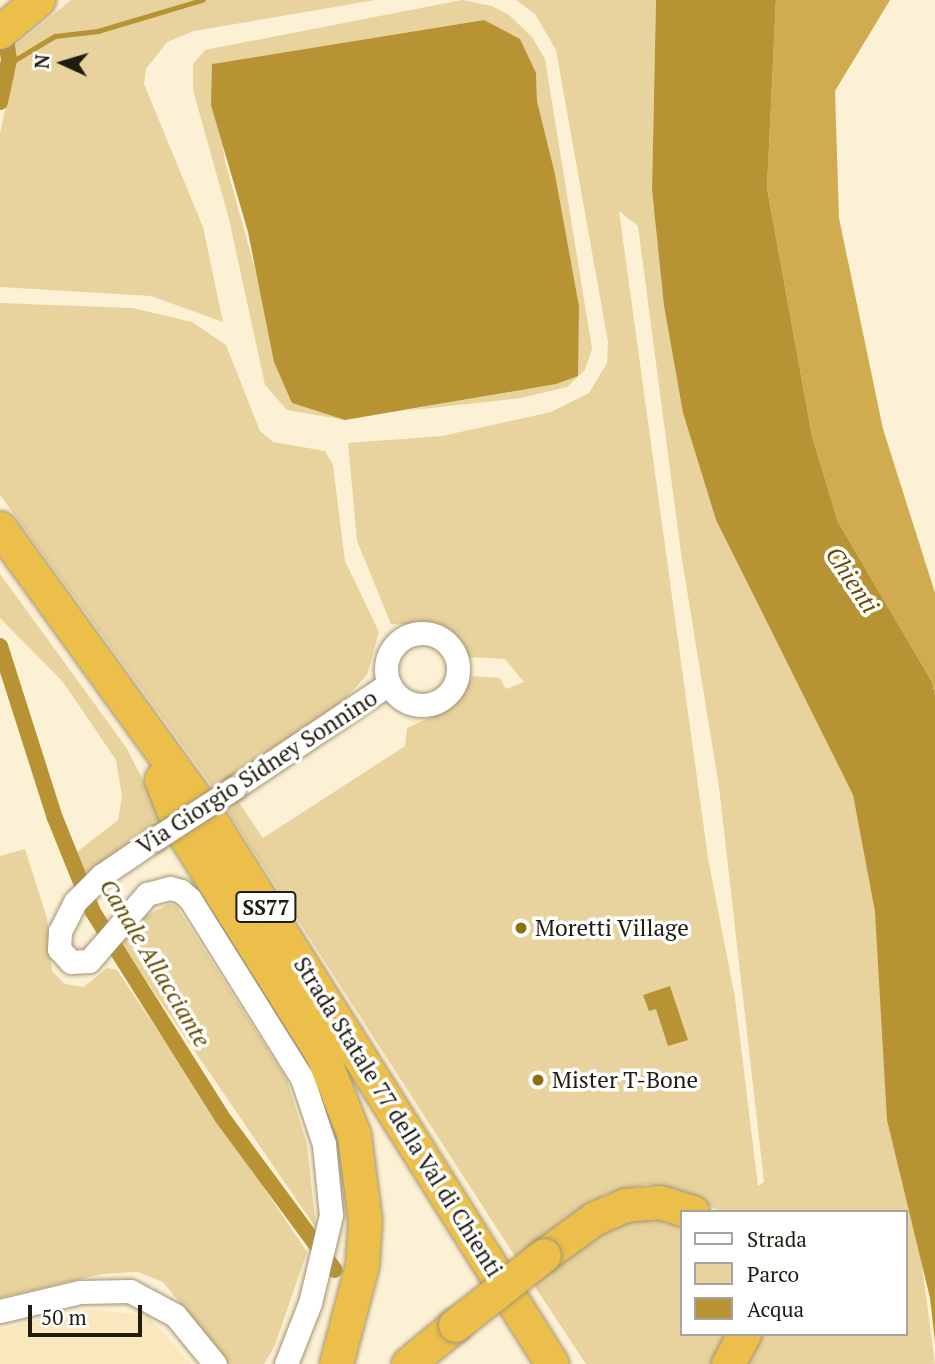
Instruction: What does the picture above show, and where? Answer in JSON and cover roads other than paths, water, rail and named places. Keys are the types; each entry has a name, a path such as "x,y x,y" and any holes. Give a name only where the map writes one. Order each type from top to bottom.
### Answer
{"highway":[{"path":"0,32 37,0"},
{"name":"Strada Statale 77 della Val di Chienti","path":"7,551 161,779 529,1364"},
{"name":"Strada Statale 77 della Val di Chienti","path":"7,551 203,808 552,1364"},
{"path":"161,779 179,827 322,1054 354,1135 365,1221 362,1265 336,1364"},
{"path":"388,1103 420,1134 571,1364"},
{"path":"408,1364 544,1255 595,1218 625,1205 660,1202 686,1210"},
{"path":"728,1364 743,1336"}],"street":[{"name":"Via Giorgio Sidney Sonnino","path":"286,1364 301,1333 320,1269 329,1231 331,1198 324,1144 302,1078 190,899 181,891 159,890 147,894 118,923 103,946 81,964 71,962 60,953 60,931 83,894 156,839 389,684"},
{"path":"0,1311 80,1292 130,1291 175,1315 215,1364"}],"water":[{"name":"Chienti","path":"656,0 776,0 767,188 812,436 838,522 932,682 935,695 935,1342 930,1298 887,1120 875,912 853,795 716,520 683,413 664,306 652,190"},
{"path":"484,20 520,39 536,73 537,101 555,174 579,306 578,376 556,384 345,420 292,403 274,362 248,232 211,105 212,64"},
{"path":"670,986 688,1040 668,1046 656,1009 649,1011 643,995"}],"waterway":[{"path":"0,69 55,36 98,31 202,0"},
{"name":"Canale Allacciante","path":"0,102 9,60 4,25"},
{"name":"Canale Allacciante","path":"0,646 55,818 93,912 222,1117 335,1270"}],"place":[{"name":"Moretti Village","path":"521,928"},
{"name":"Mister T-Bone","path":"538,1080"}]}
